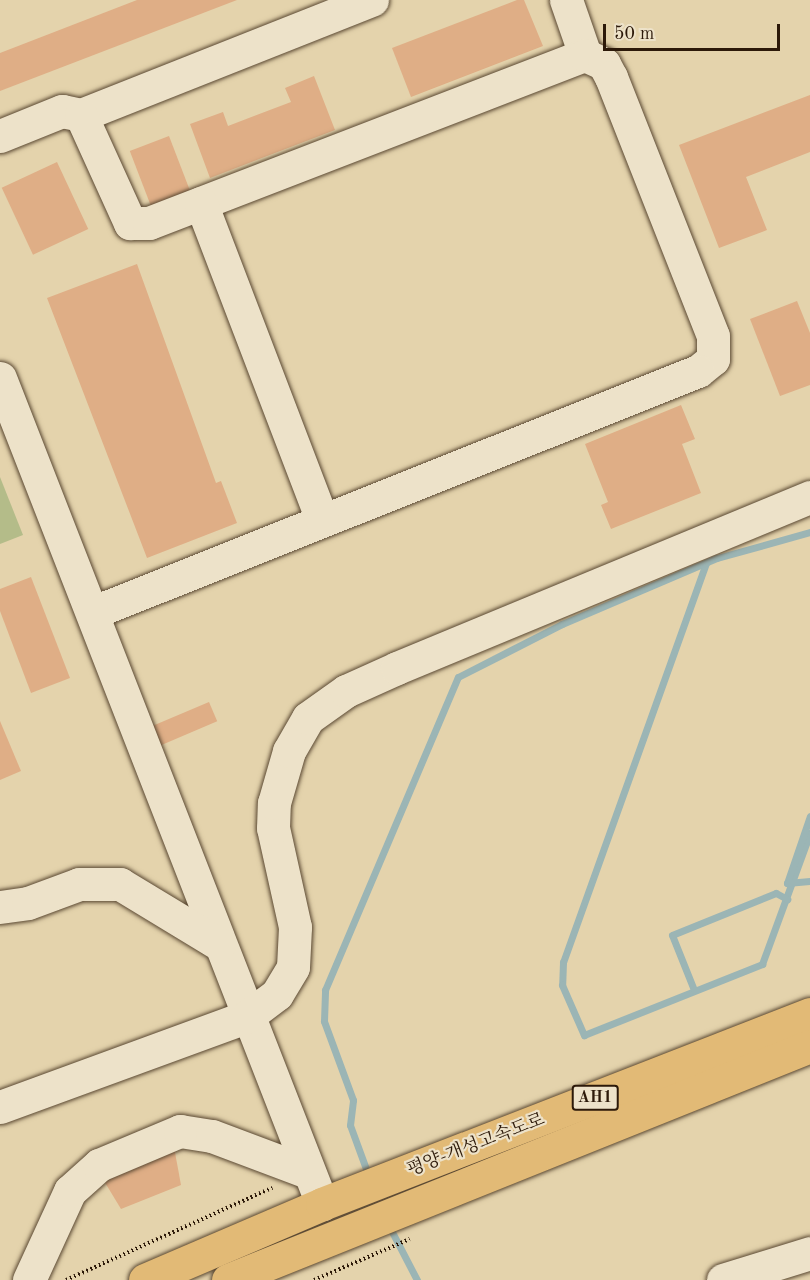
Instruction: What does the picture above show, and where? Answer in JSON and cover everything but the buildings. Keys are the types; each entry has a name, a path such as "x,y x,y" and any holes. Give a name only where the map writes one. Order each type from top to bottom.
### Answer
{"highway":[{"name":"평양-개성고속도로","path":"145,1280 330,1201 810,1014"},
{"name":"평양-개성고속도로","path":"228,1280 354,1228 399,1227 810,1047"}],"street":[{"path":"0,136 62,111 81,115 306,12 372,0"},
{"path":"94,612 698,371 713,359 713,336 611,77 604,64 585,55 566,0"},
{"path":"81,115 130,223 148,224 585,55"},
{"path":"201,203 322,520"},
{"path":"0,378 94,612 308,1172 330,1201"},
{"path":"0,1107 248,1016 277,994 293,967 295,927 273,828 274,803 289,751 308,718 346,691 397,668 810,497"},
{"path":"0,907 28,903 79,884 120,884 219,944"},
{"path":"28,1280 70,1191 99,1166 180,1131 212,1136 308,1172"},
{"path":"723,1280 810,1253"}],"path":[{"path":"66,1280 308,1172"},
{"path":"314,1280 375,1257 399,1227"}],"green space":[{"path":"0,477 23,535 0,544"}],"waterway":[{"path":"369,1177 350,1125 353,1100 324,1021 325,990 458,677 562,624 717,558 810,532"},
{"path":"706,563 563,962 562,985 584,1035 762,964 810,833"},
{"path":"810,816 787,883 810,881"},
{"path":"694,990 672,935 776,893 787,899"},
{"path":"389,1226 417,1280"}]}
